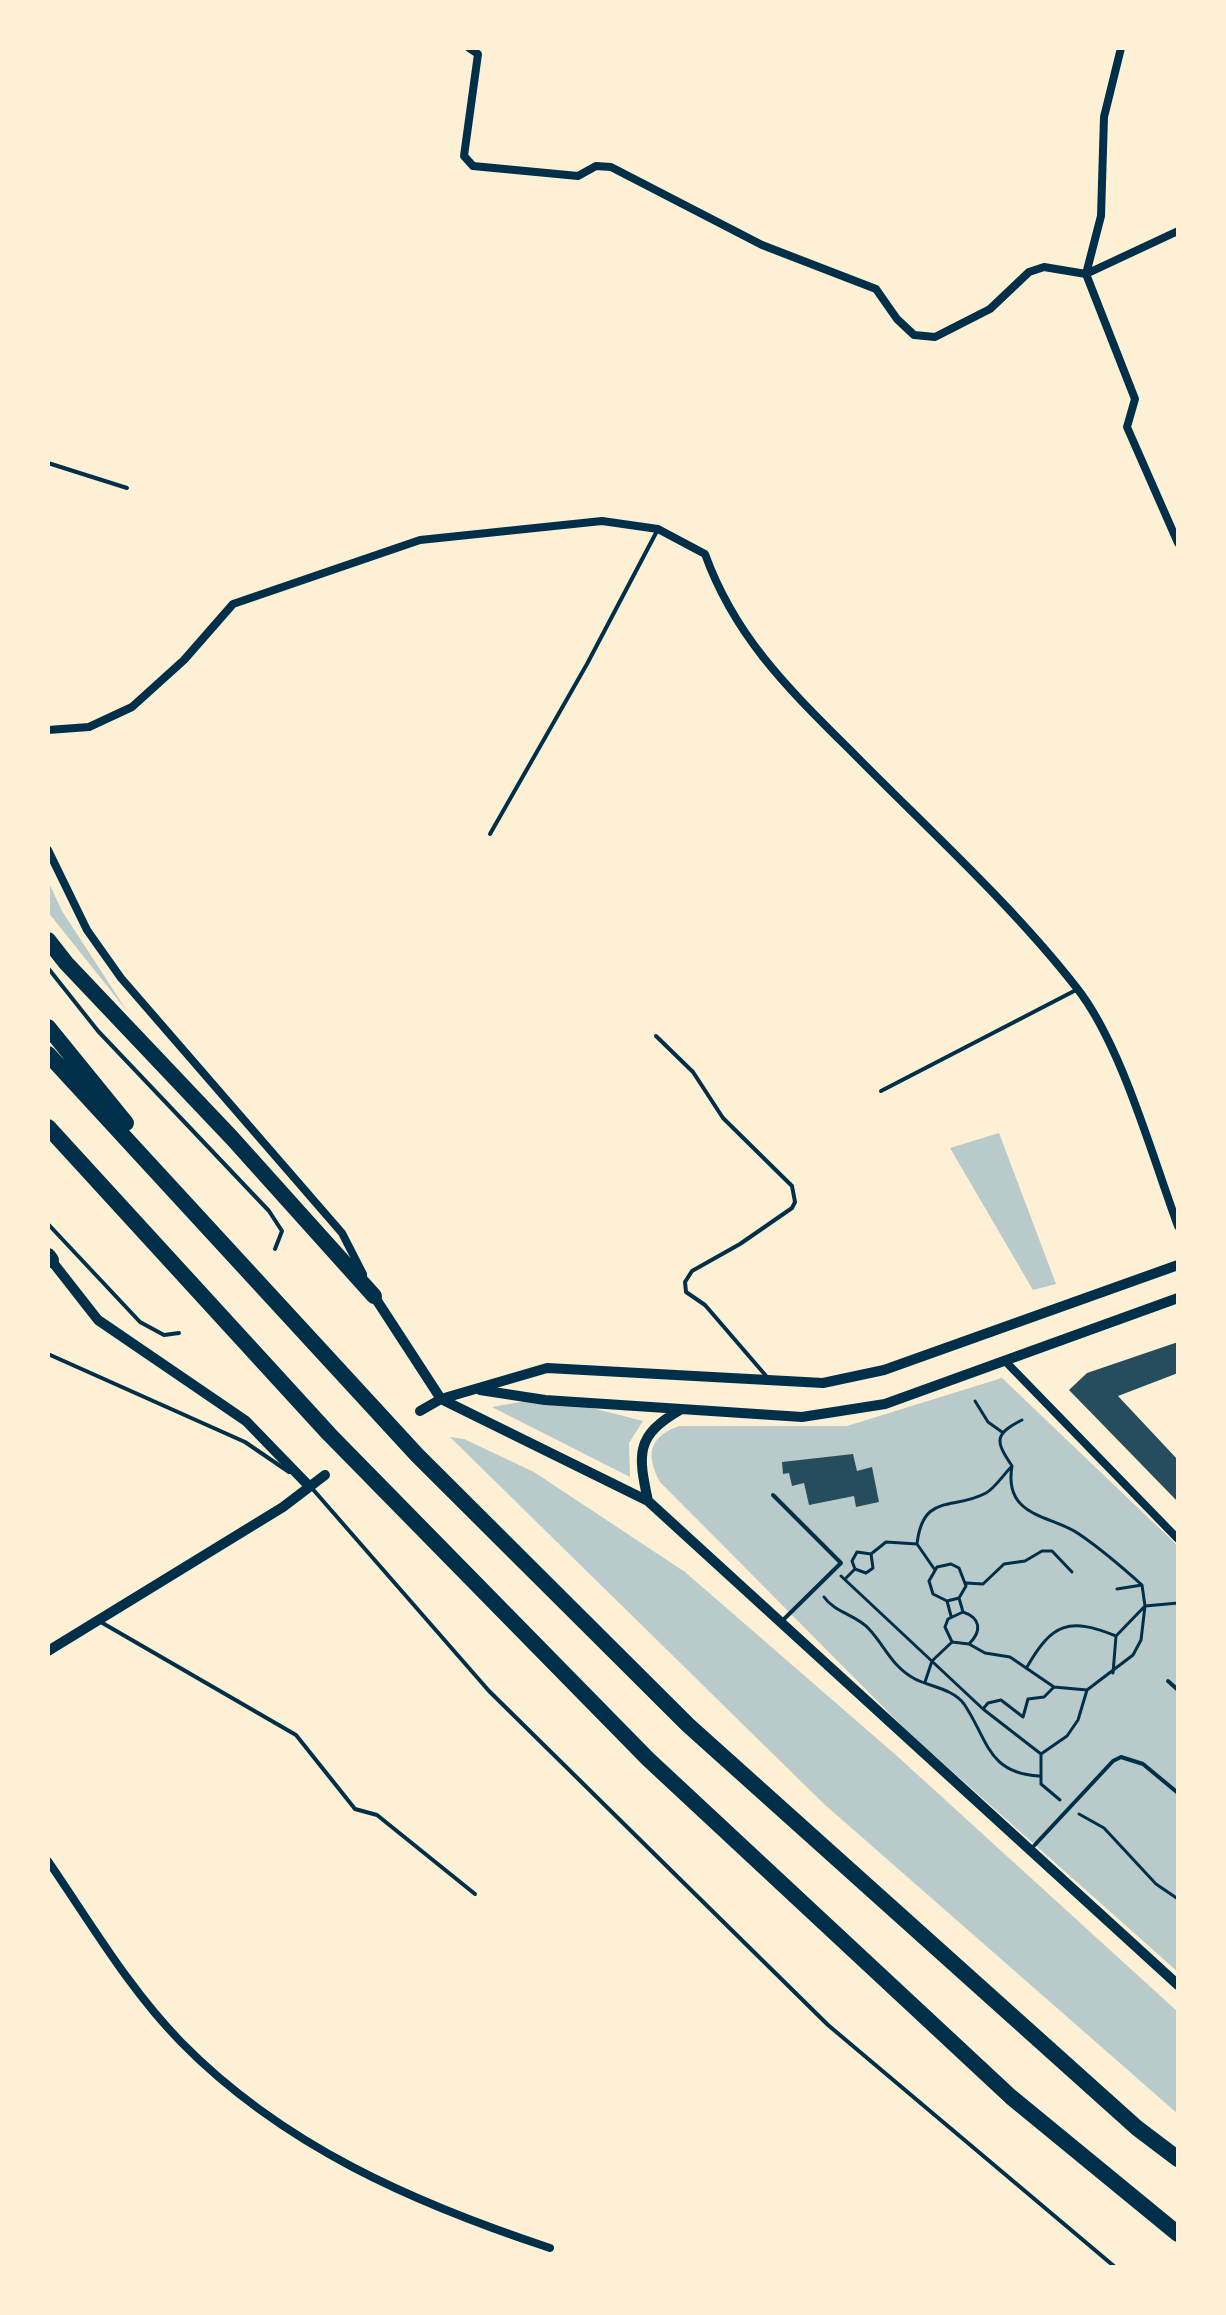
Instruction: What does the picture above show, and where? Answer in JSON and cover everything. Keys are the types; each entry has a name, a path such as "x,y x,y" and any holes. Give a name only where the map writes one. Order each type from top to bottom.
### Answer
{"highway":[{"path":"48,940 374,1296"},
{"path":"48,1027 210,1227"},
{"path":"48,1054 417,1455 688,1725 1125,2117 1178,2159"},
{"path":"48,1127 340,1445 648,1759 1011,2097 1178,2234"}],"street":[{"path":"469,48 478,54 464,156 473,166 578,176 596,166 611,167 762,245 876,289 897,319 914,335 935,337 990,309 1029,272 1044,267 1086,274 1178,231"},
{"path":"1121,48 1104,117 1101,216 1086,274 1128,372 1135,399 1127,427 1178,543"},
{"path":"48,730 89,727 132,707 184,660 233,604 420,540 602,521 658,529 705,554 720,597 766,666 978,879 1078,989 1116,1059 1178,1226"},
{"path":"48,850 87,930 121,978 342,1233 374,1296 441,1399 648,1501 1178,1985"},
{"path":"49,1258 98,1320 246,1421 309,1486"},
{"path":"420,1411 441,1399 547,1368 823,1383 884,1370 1178,1265"},
{"path":"474,1389 545,1400 802,1417 885,1404 1178,1298"},
{"path":"1006,1362 1178,1539"},
{"path":"648,1501 639,1461 645,1438 657,1423 680,1410"},
{"path":"48,1651 283,1507 325,1475"},
{"path":"48,1861 128,1978 181,2042 272,2121 378,2183 472,2222 550,2248"}],"lane":[{"path":"48,463 127,488"},
{"path":"490,834 587,664 658,529"},
{"path":"48,968 98,1031 269,1211 282,1231 275,1249"},
{"path":"881,1091 1078,989"},
{"path":"656,1036 693,1072 723,1118 792,1186 795,1202 792,1208 740,1244 692,1271 685,1282 686,1292 705,1305 769,1379"},
{"path":"48,1224 140,1322 164,1335 179,1333"},
{"path":"48,1354 245,1442 309,1486 489,1691 816,2014 1115,2267"},
{"path":"773,1495 841,1563 779,1623"},
{"path":"97,1619 296,1735 355,1809 377,1815 475,1894"},
{"path":"1168,1681 1178,1690"},
{"path":"1029,1851 1113,1761 1121,1757 1143,1764 1178,1793"}],"path":[{"path":"975,1401 988,1422 1002,1432"},
{"path":"1002,1432 1022,1420"},
{"path":"952,1642 1010,1657 1054,1687 1087,1690 1133,1655 1141,1640 1145,1606 1142,1585 1077,1532 1036,1518 1017,1498 1010,1477 1012,1466 1001,1449 1002,1432"},
{"path":"917,1544 925,1516 936,1507 987,1493 1012,1466"},
{"path":"871,1554 873,1568 866,1573 855,1569 852,1561 857,1552 871,1554 886,1542 917,1544"},
{"path":"917,1544 935,1570"},
{"path":"966,1583 983,1584 1004,1564 1025,1561 1042,1551 1052,1551 1072,1572"},
{"path":"935,1570 951,1564 959,1568 966,1583"},
{"path":"845,1579 855,1569"},
{"path":"835,1570 983,1709 1041,1754"},
{"path":"935,1570 930,1588 947,1601 951,1616"},
{"path":"963,1612 959,1598 966,1583"},
{"path":"1117,1589 1142,1585"},
{"path":"818,1587 828,1602 869,1628 893,1662 963,1702 981,1742 1000,1763 1021,1775 1039,1776"},
{"path":"947,1601 959,1598"},
{"path":"1113,1673 1116,1636 1145,1606 1178,1603"},
{"path":"952,1642 945,1627 951,1616 963,1612 972,1615 979,1626 978,1635 969,1644"},
{"path":"1027,1667 1048,1636 1065,1625 1090,1625 1116,1636"},
{"path":"925,1682 932,1661 952,1642"},
{"path":"983,1709 993,1700 1001,1700 1023,1717 1028,1699 1044,1697 1054,1687"},
{"path":"1041,1754 1067,1736 1078,1720 1087,1690"},
{"path":"1041,1754 1041,1784 1068,1808 1104,1828 1156,1884 1178,1899"}],"shaded area":[{"path":"48,881 62,911 127,1011 48,912"},
{"path":"999,1133 1056,1284 1033,1290 950,1148"},
{"path":"1002,1378 1178,1546 1178,1972 908,1732 660,1482 653,1464 656,1442 669,1430 679,1426 847,1426"},
{"path":"549,1397 643,1421 629,1443 630,1477 492,1407"},
{"path":"450,1437 464,1439 534,1472 685,1572 897,1756 1178,2012 1178,2114 824,1804"}],"building":[{"path":"1178,1342 1178,1373 1118,1396 1178,1460 1178,1502 1069,1390 1087,1373"},
{"path":"853,1454 857,1471 872,1467 879,1502 856,1507 854,1496 809,1505 804,1483 792,1486 789,1473 783,1474 782,1462"}]}
